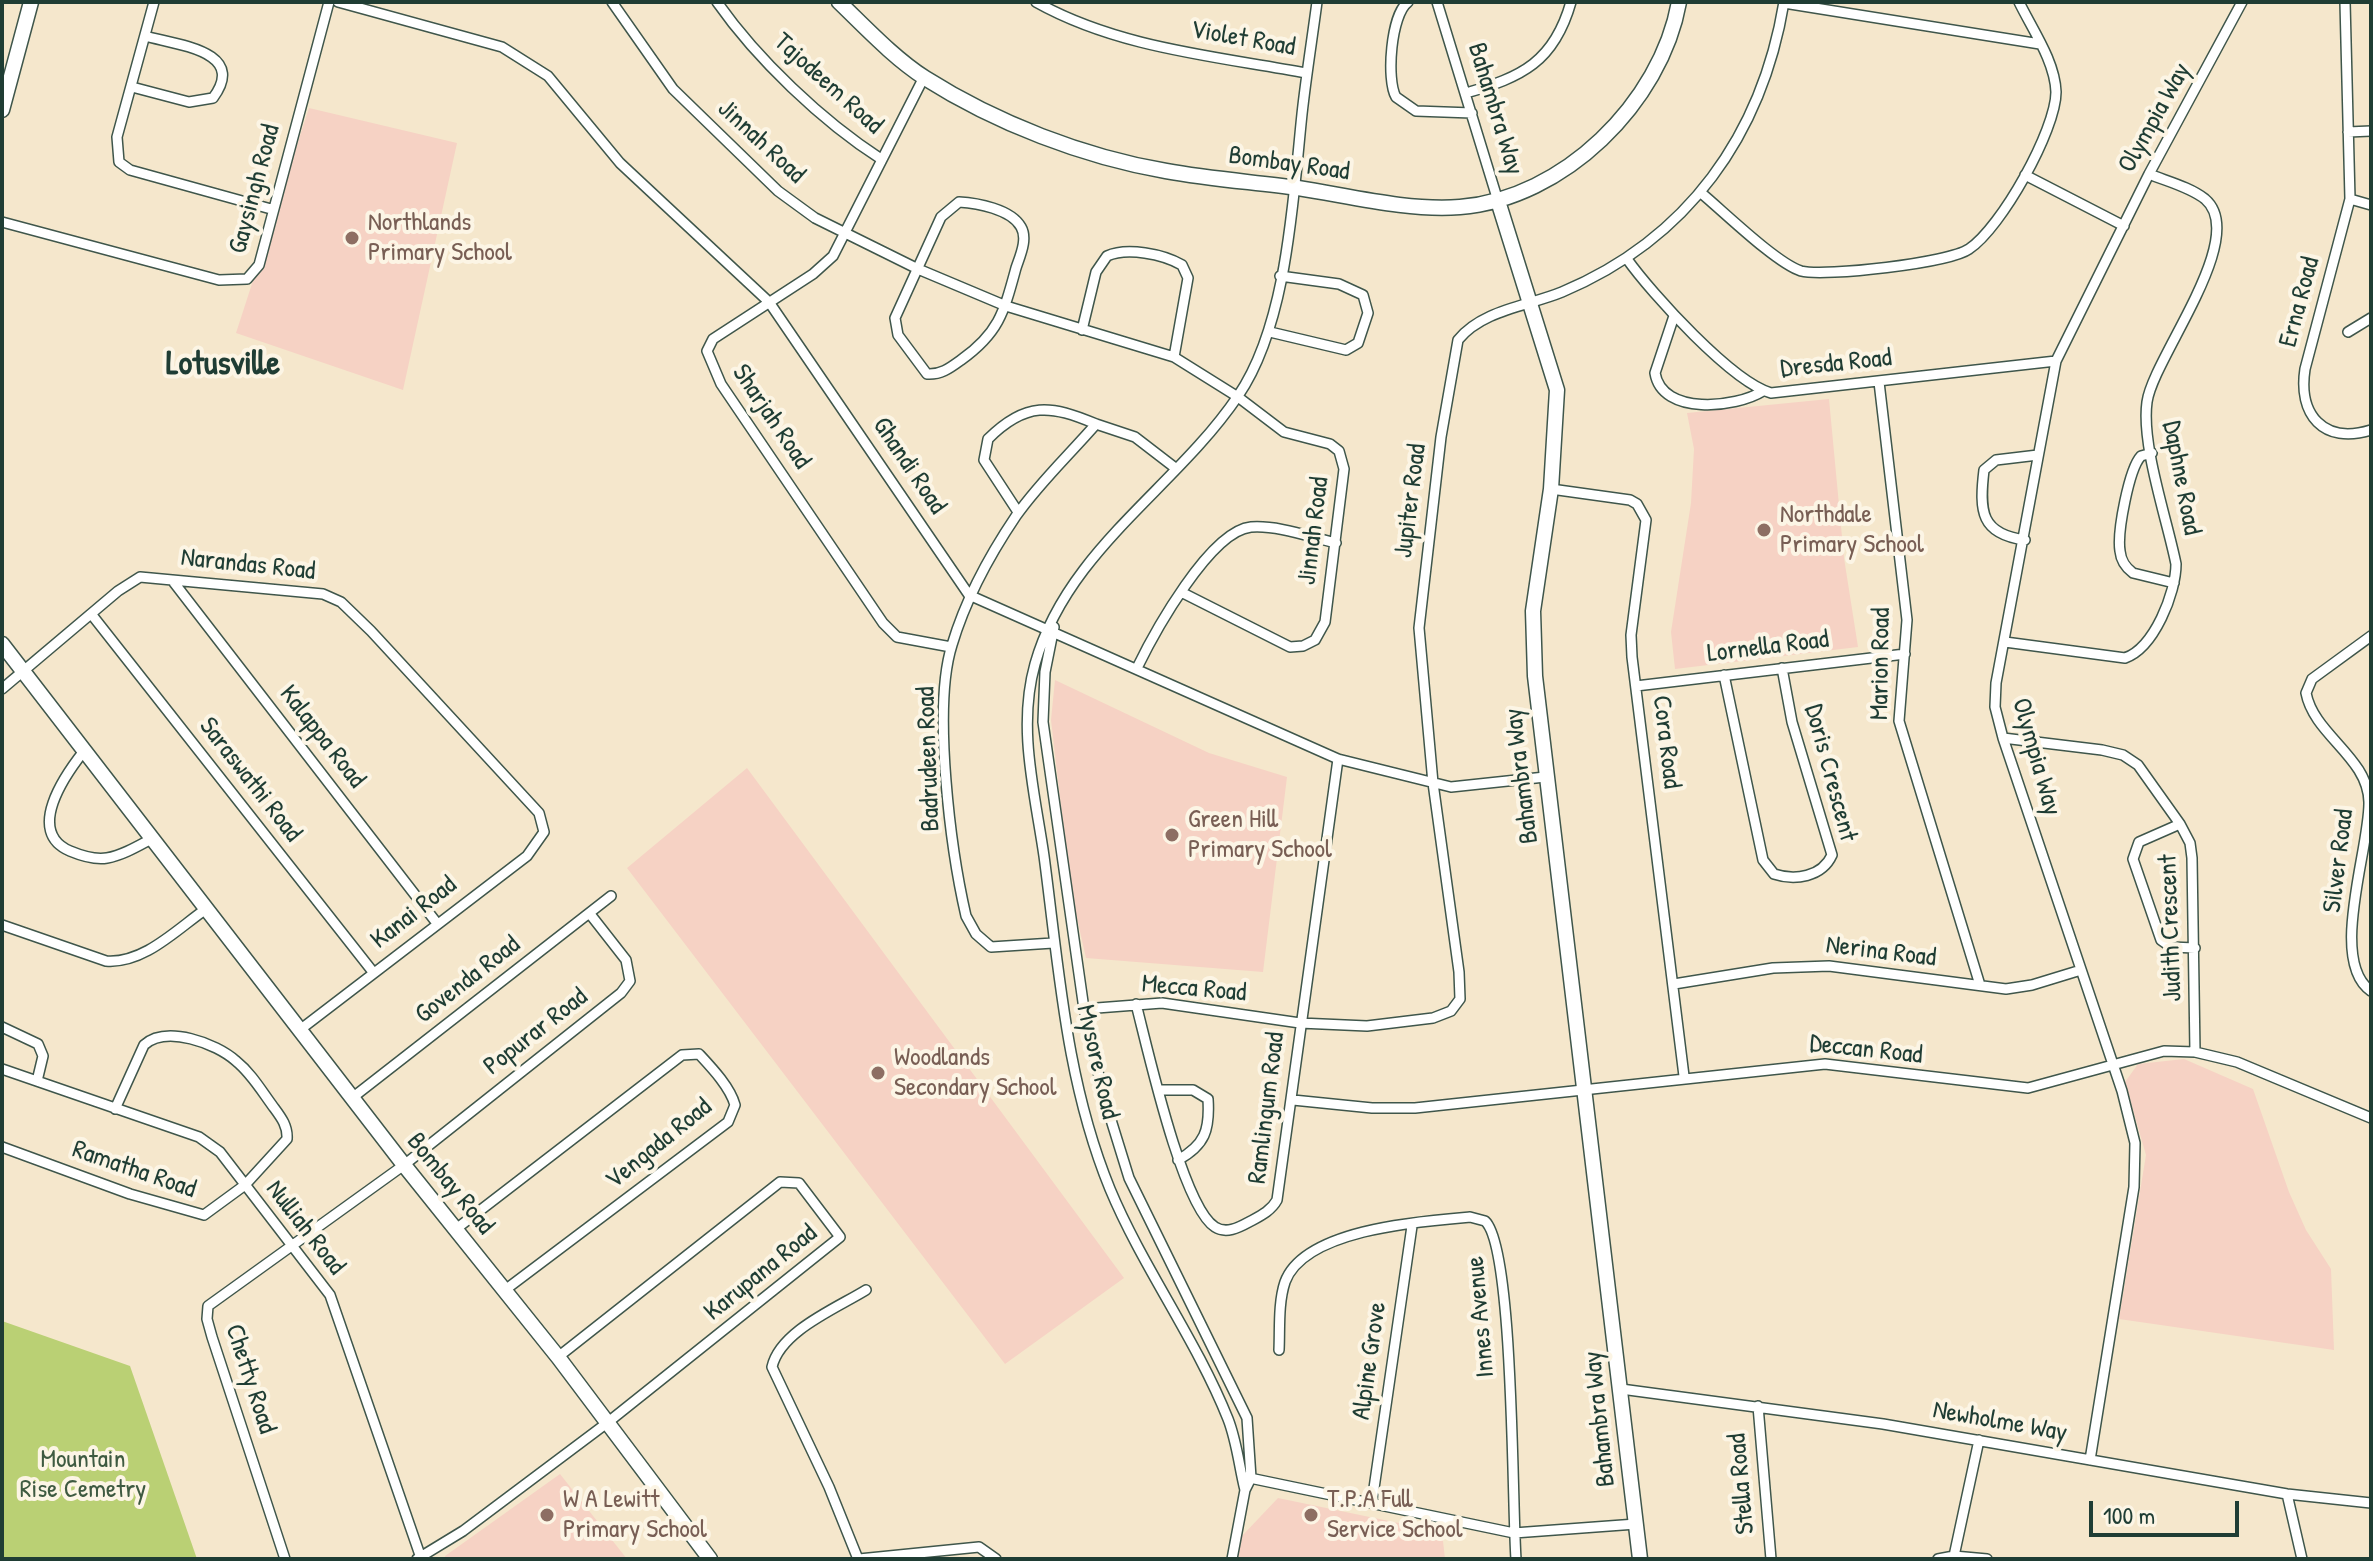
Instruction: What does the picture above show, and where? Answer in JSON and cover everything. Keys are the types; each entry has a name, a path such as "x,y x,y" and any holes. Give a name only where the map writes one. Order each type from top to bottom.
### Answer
{"street":[{"path":"2,110 31,2"},
{"path":"154,2 116,147 123,166 271,209"},
{"name":"Gaysingh Road","path":"2,222 233,282 247,279 259,265 271,209 329,2"},
{"name":"Ghandi Road","path":"338,2 478,40 531,63 568,97 620,163 769,302 969,595"},
{"name":"Jinnah Road","path":"612,2 660,74 694,111 797,207 918,269 1006,306 1174,357 1238,397 1284,432 1330,444 1339,451 1344,469 1336,543 1325,622 1315,640 1303,646 1290,647 1181,592"},
{"name":"Tajodeem Road","path":"717,2 742,36 834,124 881,159"},
{"name":"Bombay Road","path":"839,2 924,77 1048,138 1119,161 1167,171 1426,206 1457,207 1498,201 1562,170 1616,123 1656,67 1670,40 1679,2"},
{"name":"Violet Road","path":"1036,2 1086,25 1139,42 1306,73"},
{"name":"Mysore Road","path":"1246,1478 1227,1417 1118,1206 1102,1167 1070,1049 1053,943 1027,732 1032,677 1054,618 1072,585 1238,397 1270,332 1294,187 1317,2"},
{"path":"1408,2 1397,17 1389,75 1396,97 1416,111 1472,113"},
{"name":"Bahambra Way","path":"1437,2 1557,390 1551,489 1533,611 1535,676 1640,1559"},
{"path":"1466,93 1506,81 1534,67 1546,55 1571,2"},
{"path":"1700,192 1782,260 1804,272 1957,256 1984,238 1997,222 2025,175 2047,125 2056,94 2050,64 2019,2"},
{"name":"Olympia Way","path":"2090,1460 2136,1158 2129,1116 2113,1063 2003,738 1995,698 2056,361 2149,174 2242,2"},
{"name":"Erna Road","path":"2345,2 2350,199 2305,369 2302,395 2307,411 2324,427 2350,433 2371,430"},
{"path":"1784,3 2040,44"},
{"name":"Jupiter Road","path":"1300,1023 1346,1027 1433,1018 1456,1006 1460,999 1433,783 1419,628 1458,340 1475,323 1530,304 1627,259 1700,192 1753,115 1777,43 1784,3"},
{"path":"132,87 200,103 213,98 224,76 213,57 145,36"},
{"name":"Sharjah Road","path":"924,77 846,233 826,264 708,345 708,358 713,370 883,623 897,637 951,647"},
{"path":"2348,132 2371,131"},
{"name":"Daphne Road","path":"2005,642 2125,658 2138,651 2148,639 2174,583 2176,564 2146,417 2149,391 2198,291 2216,225 2213,211 2204,198 2149,174"},
{"path":"2025,175 2124,226"},
{"path":"2350,199 2371,205"},
{"path":"974,202 1004,213 1019,223 1024,235 1006,306 986,342 949,369 927,374 917,365 896,327 897,310 941,217 953,204 974,202"},
{"path":"1082,330 1096,272 1107,256 1121,252 1165,258 1182,265 1188,278 1174,357"},
{"name":"Dresda Road","path":"1627,259 1674,316 1763,391 1778,394 2056,361"},
{"path":"1270,332 1346,350 1358,343 1368,313 1363,295 1350,286 1280,276"},
{"path":"1674,316 1655,373 1659,387 1665,392 1709,405 1744,401 1763,391"},
{"path":"2348,332 2371,318"},
{"name":"Marion Road","path":"1879,382 1907,620 1898,712 1903,744 1980,985"},
{"path":"1018,512 984,460 988,439 1038,408 1055,409 1135,437 1174,467"},
{"name":"Badrudeen Road","path":"1053,943 991,947 976,934 966,916 947,782 945,703 951,647 969,595 1018,512 1096,424"},
{"path":"2152,453 2141,456 2134,466 2120,531 2120,553 2133,573 2174,583"},
{"path":"2025,540 1999,535 1988,525 1984,508 1984,470 1996,460 2038,455"},
{"name":"Cora Road","path":"1551,489 1630,500 1643,512 1645,534 1631,635 1684,1076"},
{"path":"1137,668 1158,625 1181,592 1225,541 1242,529 1260,527 1336,543"},
{"name":"Narandas Road","path":"2,689 140,577 315,593 341,602 539,813 544,825"},
{"name":"Kalappa Road","path":"172,580 436,922"},
{"path":"969,595 1338,759 1433,783 1474,786 1545,777"},
{"name":"Saraswathi Road","path":"92,615 373,972"},
{"name":"Mysore Road","path":"1050,630 1043,722 1084,1009 1103,1094 1129,1178 1247,1418 1246,1478"},
{"name":"Silver Road","path":"2371,636 2312,679 2306,693 2313,711 2353,762 2368,791 2352,950 2355,972 2371,991"},
{"name":"Bombay Road","path":"2,644 404,1165 558,1357 710,1559"},
{"name":"Lornella Road","path":"1636,686 1905,654"},
{"name":"Doris Crescent","path":"1724,675 1763,860 1774,874 1806,877 1824,867 1832,855 1792,722 1782,668"},
{"name":"Judith Crescent","path":"2003,738 2123,755 2150,778 2180,824 2190,843 2195,948 2195,1052"},
{"path":"84,751 69,770 50,811 50,828 57,842 76,854 100,859 124,853 153,838"},
{"name":"Ramlingum Road","path":"1136,1004 1178,1160 1212,1226 1227,1231 1244,1225 1271,1209 1277,1200 1338,759"},
{"path":"2180,824 2139,842 2133,859 2161,940 2171,947 2195,948"},
{"name":"Kanai Road","path":"301,1029 436,922 527,856 541,839 544,825"},
{"name":"Govenda Road","path":"352,1098 611,896"},
{"path":"2,925 106,961 124,962 149,949 206,909"},
{"name":"Popurar Road","path":"404,1165 628,985 631,973 626,960 590,914"},
{"name":"Nerina Road","path":"1674,984 1773,968 1829,966 2016,988 2081,970"},
{"name":"Mecca Road","path":"1084,1009 1136,1004 1191,1007 1300,1023"},
{"path":"2,1027 38,1044 43,1056 37,1081"},
{"path":"115,1109 138,1054 150,1039 169,1034 231,1056 256,1082 288,1132 283,1147 245,1185"},
{"name":"Deccan Road","path":"1293,1100 1405,1109 1684,1076 1825,1064 2028,1088 2148,1053 2195,1052 2260,1072 2371,1118"},
{"name":"Vengada Road","path":"456,1229 682,1055 699,1054 709,1064 733,1098 735,1105 728,1122 505,1290"},
{"name":"Nulliah Road","path":"2,1069 199,1137 220,1152 294,1247 339,1314 419,1558"},
{"path":"1158,1090 1193,1090 1208,1099 1205,1138 1200,1146 1178,1160"},
{"name":"Ramatha Road","path":"2,1147 198,1215 210,1213 245,1185"},
{"name":"Chetty Road","path":"285,1559 206,1311 220,1295 294,1247 404,1165"},
{"name":"Karupana Road","path":"558,1357 771,1188 793,1181 817,1204 840,1237 607,1423"},
{"name":"Innes Avenue","path":"1279,1350 1281,1298 1285,1281 1299,1260 1354,1233 1479,1218 1495,1234 1506,1336 1516,1559"},
{"name":"Alpine Grove","path":"1372,1502 1412,1226"},
{"path":"866,1290 793,1337 776,1355 772,1367 829,1487 858,1559 979,1547 996,1559"},
{"name":"Newholme Way","path":"1621,1389 1758,1406 1979,1440 2287,1494 2371,1503"},
{"name":"Stella Road","path":"1758,1406 1771,1559"},
{"path":"419,1558 463,1531 607,1423"},
{"path":"1954,1556 1979,1440"},
{"path":"1232,1559 1246,1478 1514,1533 1636,1524"},
{"path":"2287,1494 2302,1559"},
{"path":"1938,1559 1954,1556 1987,1559"}],"shaded area":[{"name":"Northlands Primary School","path":"309,108 457,143 403,390 236,333"},
{"name":"Northdale Primary School","path":"1829,399 1844,558 1858,647 1675,669 1671,632 1691,503 1694,449 1687,413"},
{"name":"Green Hill Primary School","path":"1055,680 1209,753 1287,777 1263,972 1086,958 1071,892 1051,720"},
{"name":"Woodlands Secondary School","path":"747,768 1124,1278 1005,1364 627,868"},
{"path":"2184,1059 2253,1089 2289,1192 2306,1230 2331,1269 2334,1350 2119,1319 2146,1155 2125,1082 2138,1064"},
{"name":"W A Lewitt Primary School","path":"560,1474 627,1559 446,1559 445,1556"},
{"name":"T.P.A Full Service School","path":"1278,1498 1442,1532 1445,1559 1238,1559 1241,1537"}],"green space":[{"name":"Mountain Rise Cemetry","path":"2,1321 130,1366 197,1559 2,1559"}],"place":[{"name":"Northlands Primary School","path":"352,238"},
{"name":"Northdale Primary School","path":"1764,530"},
{"name":"Green Hill Primary School","path":"1172,835"},
{"name":"Woodlands Secondary School","path":"878,1073"},
{"name":"W A Lewitt Primary School","path":"547,1515"},
{"name":"T.P.A Full Service School","path":"1311,1515"}],"district":[{"name":"Lotusville","path":"223,365"}]}
